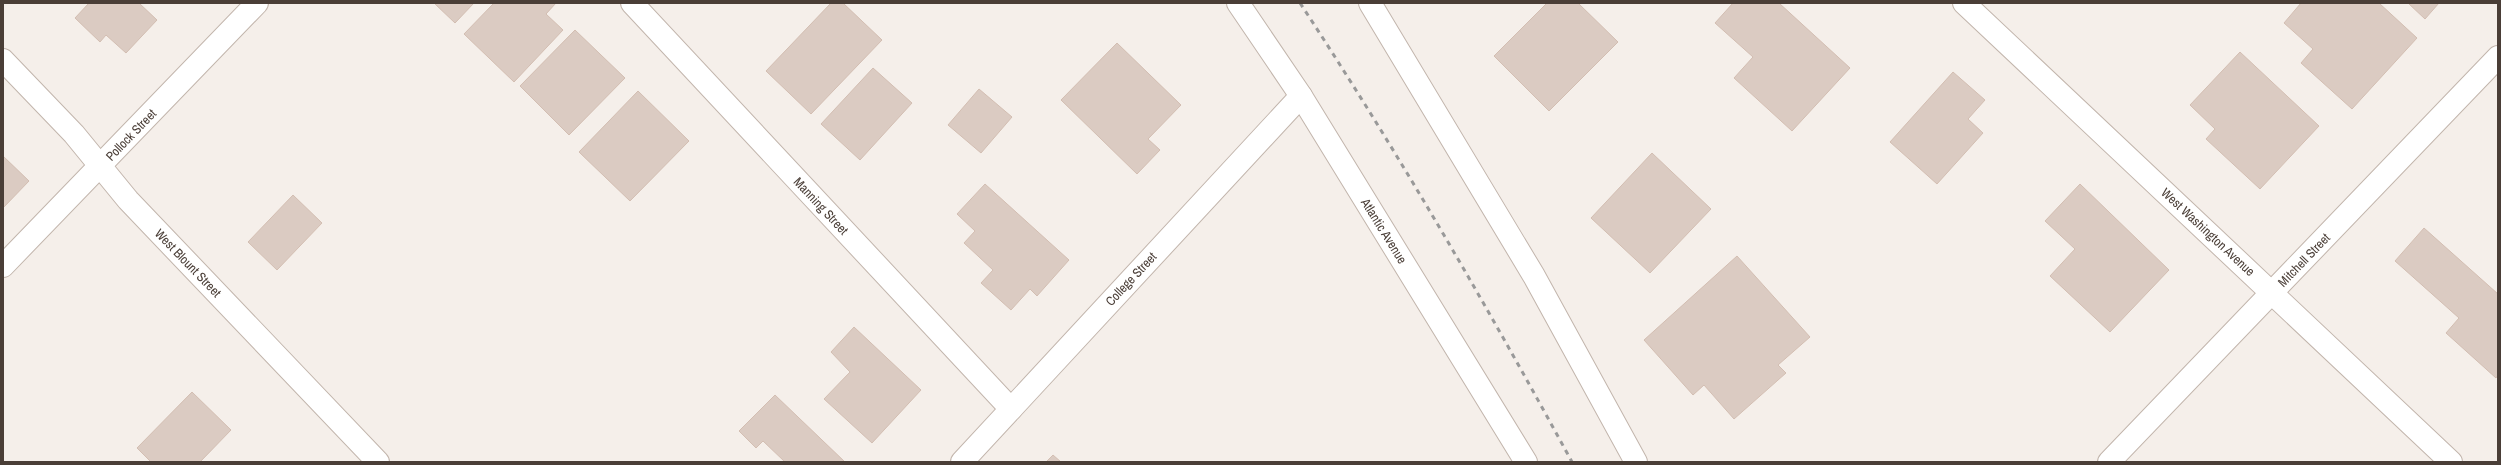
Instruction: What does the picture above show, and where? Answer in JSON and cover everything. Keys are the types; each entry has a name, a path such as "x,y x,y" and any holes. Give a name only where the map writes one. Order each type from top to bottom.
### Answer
{"street":[{"name":"Pollock Street","path":"3,266 257,3"},
{"name":"Manning Street","path":"632,3 1011,409"},
{"name":"Atlantic Avenue","path":"1238,3 1301,96 1526,462"},
{"name":"West Washington Avenue","path":"1964,3 2451,462"},
{"path":"1379,7 1534,276 1636,462"},
{"name":"Mitchell Street","path":"2109,462 2498,57"},
{"name":"West Blount Street","path":"3,60 74,134 128,200 378,462"},
{"name":"College Street","path":"962,462 1301,96"}],"building":[{"path":"89,3 139,3 157,20 126,53 106,35 100,42 75,18"},
{"path":"434,3 474,3 455,23"},
{"path":"494,3 556,3 546,14 563,30 514,82 464,34"},
{"path":"831,3 843,3 882,40 811,114 766,71"},
{"path":"1547,3 1578,3 1618,42 1549,111 1494,56"},
{"path":"1733,3 1779,3 1850,68 1792,131 1734,78 1753,57 1715,23"},
{"path":"2301,3 2379,3 2417,38 2352,109 2301,63 2313,49 2284,23"},
{"path":"2408,3 2439,3 2425,19"},
{"path":"575,30 625,78 569,135 520,86"},
{"path":"1117,43 1181,105 1148,139 1160,150 1137,174 1061,100"},
{"path":"2240,52 2319,126 2260,189 2206,139 2215,129 2190,105"},
{"path":"873,68 912,103 860,160 821,124"},
{"path":"1953,72 1985,100 1968,119 1983,133 1937,184 1890,142"},
{"path":"979,89 1012,117 981,153 948,125"},
{"path":"638,91 689,141 630,201 579,152"},
{"path":"1652,153 1711,209 1650,273 1591,218"},
{"path":"3,156 29,181 3,208"},
{"path":"985,184 1069,260 1037,296 1030,289 1011,310 981,283 993,270 964,243 975,231 957,214"},
{"path":"2080,184 2169,270 2110,332 2050,276 2075,249 2045,221"},
{"path":"293,195 322,223 277,270 248,242"},
{"path":"2424,228 2498,294 2498,375 2496,378 2446,333 2459,318 2395,261"},
{"path":"1737,256 1810,337 1778,365 1786,373 1734,419 1704,385 1693,395 1644,340"},
{"path":"854,327 921,390 872,443 824,399 850,372 831,352"},
{"path":"192,392 231,430 200,462 151,462 137,448"},
{"path":"775,395 845,462 785,462 763,441 756,448 739,431"},
{"path":"1053,455 1061,462 1046,462"}],"railway":[{"path":"1300,3 1372,116 1441,230 1572,462"}]}
